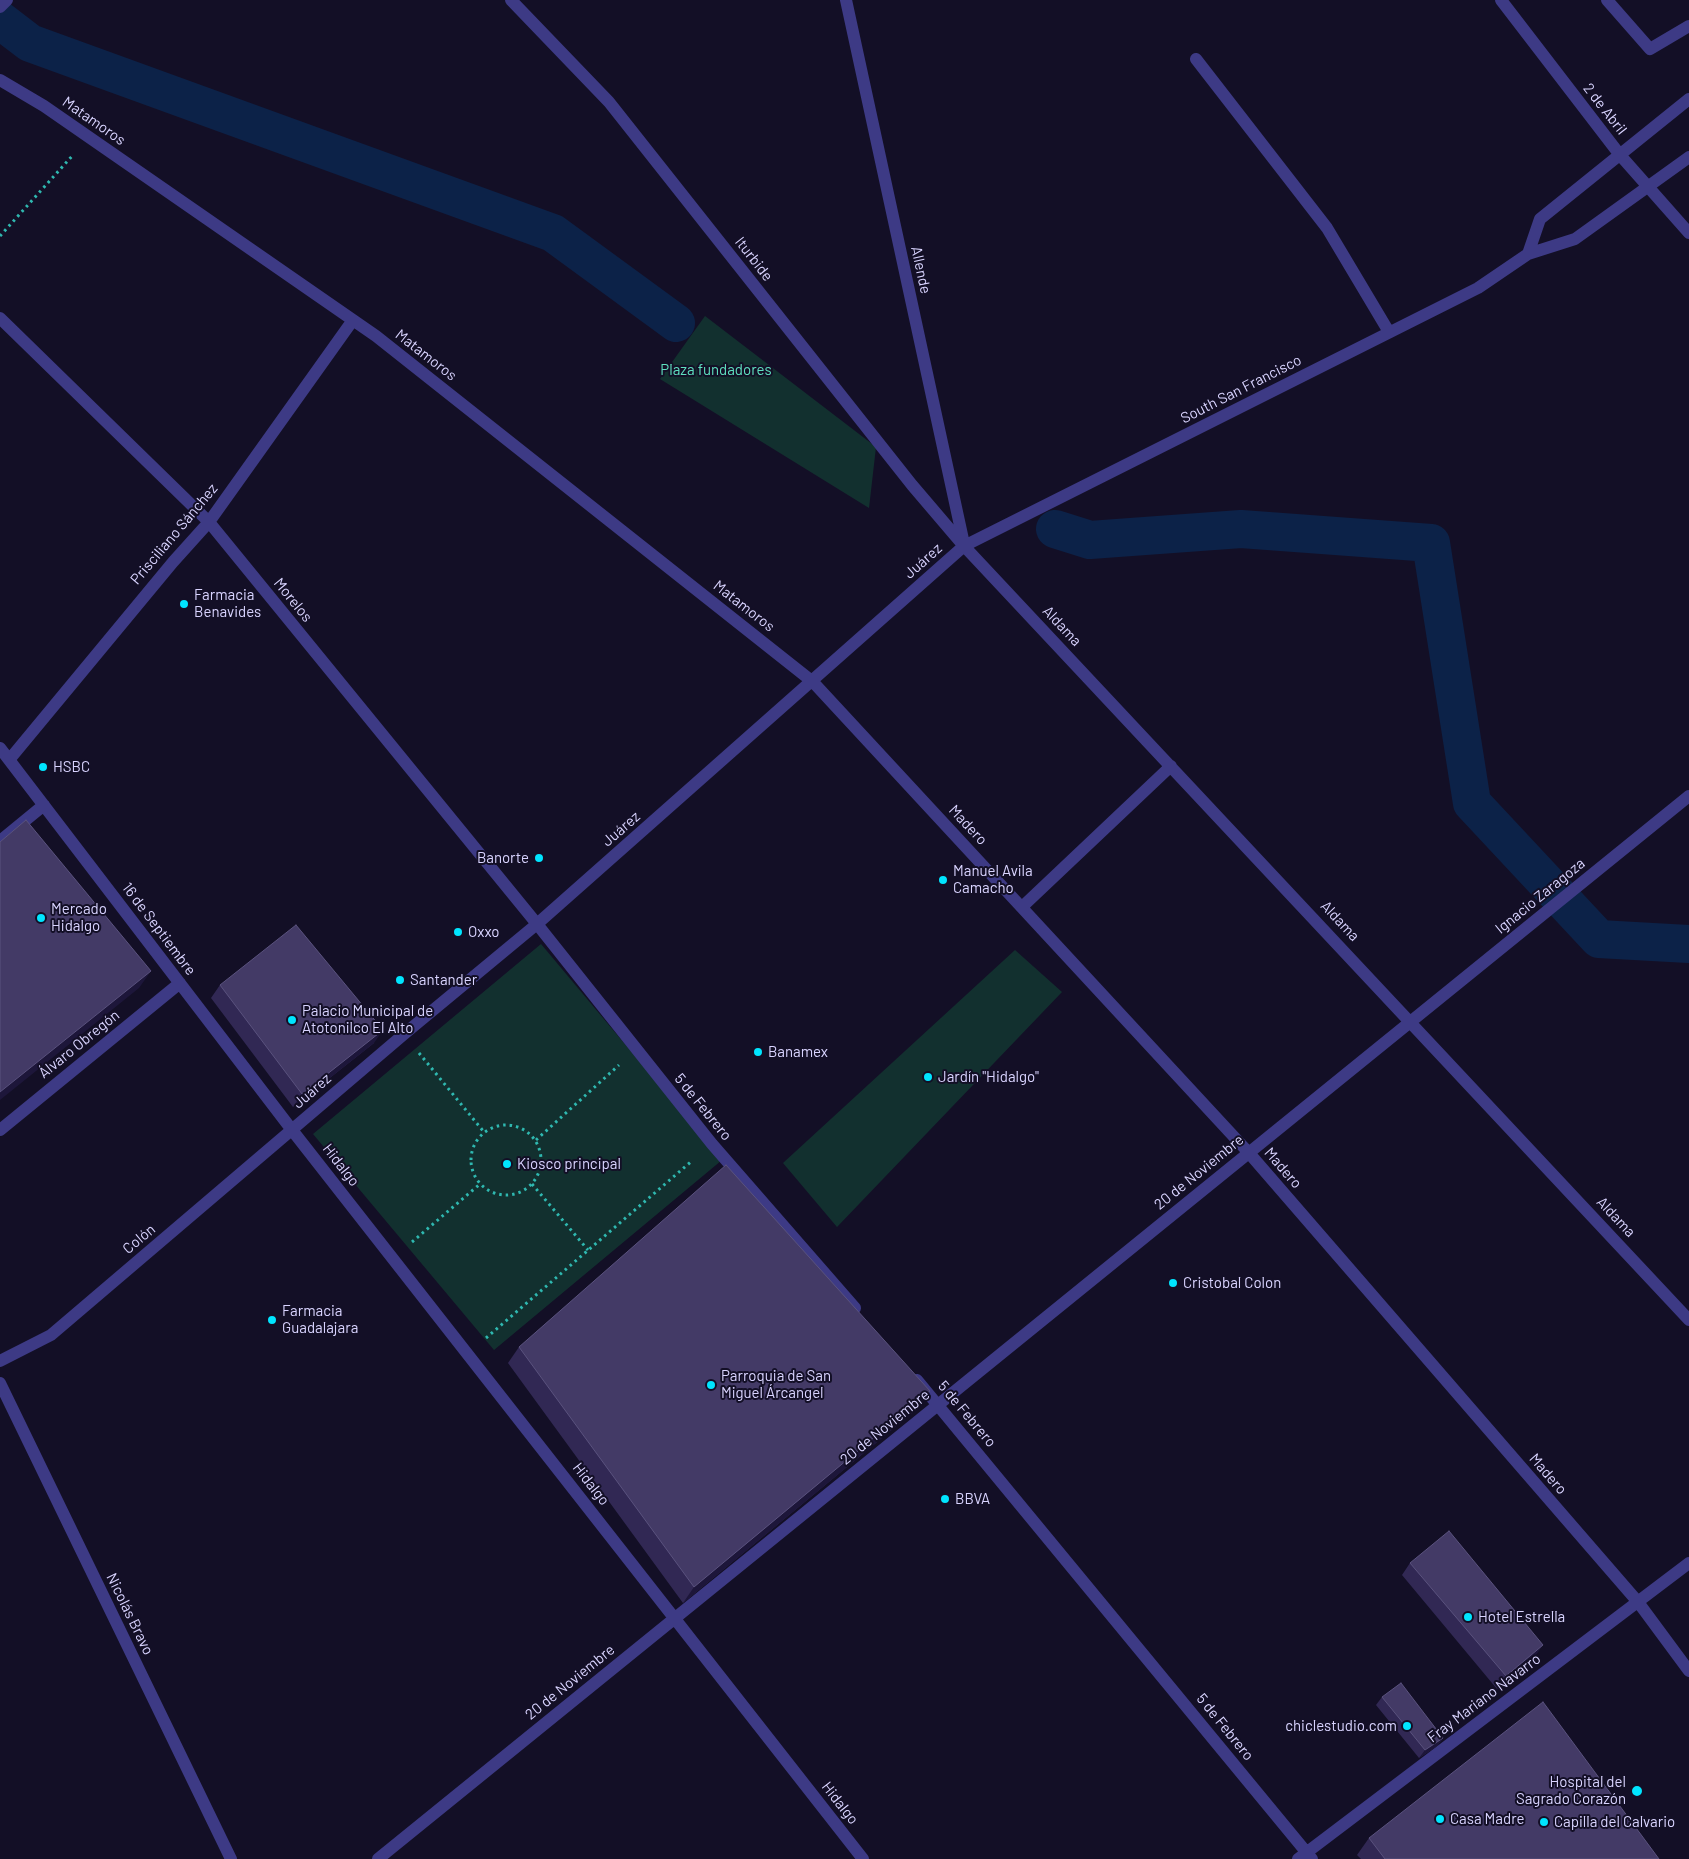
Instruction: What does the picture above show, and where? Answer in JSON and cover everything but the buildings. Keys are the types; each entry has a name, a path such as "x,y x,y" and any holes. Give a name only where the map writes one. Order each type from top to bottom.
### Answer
{"street":[{"name":"Iturbide","path":"511,0 609,102 912,485 964,546"},
{"name":"Allende","path":"846,0 964,546"},
{"name":"2 de Abril","path":"1501,0 1620,155 1689,233"},
{"path":"1607,0 1650,49 1689,26"},
{"path":"1196,59 1327,228 1389,332"},
{"name":"Matamoros","path":"0,80 44,106 353,320 812,682"},
{"path":"1528,254 1540,219 1689,99"},
{"name":"South San Francisco","path":"964,546 1478,288 1528,254 1575,240 1689,157"},
{"name":"Morelos","path":"0,318 209,522 537,924"},
{"name":"Prisciliano Sánchez","path":"9,760 173,562 209,522 353,320"},
{"name":"Juárez","path":"292,1130 537,924 964,546"},
{"name":"Aldama","path":"964,546 1412,1021 1689,1320"},
{"name":"Madero","path":"812,682 1249,1153 1638,1602 1689,1671"},
{"name":"16 de Septiembre","path":"0,748 292,1130"},
{"path":"1022,907 1171,766"},
{"name":"Ignacio Zaragoza","path":"1412,1021 1689,796"},
{"path":"0,841 44,805"},
{"name":"5 de Febrero","path":"537,924 712,1144 861,1315"},
{"name":"Álvaro Obregón","path":"0,1130 180,983"},
{"name":"20 de Noviembre","path":"378,1859 1412,1021"},
{"name":"Hidalgo","path":"292,1130 863,1859"},
{"name":"Colón","path":"0,1361 51,1336 292,1130"},
{"name":"5 de Febrero","path":"906,1367 1305,1857"},
{"name":"Nicolás Bravo","path":"0,1383 231,1859"},
{"name":"Fray Mariano Navarro","path":"1305,1857 1689,1563"}],"path":[{"path":"0,236 89,137"},
{"path":"403,1035 484,1132"},
{"path":"536,1140 636,1050"},
{"path":"506,1124 518,1126 528,1131 536,1140 541,1162 538,1174 532,1184 523,1191 512,1195 500,1195 488,1191 473,1174 470,1157 476,1140 494,1126 506,1124"},
{"path":"468,1354 712,1144"},
{"path":"393,1258 480,1184"},
{"path":"532,1184 588,1250"}],"green space":[{"name":"Plaza fundadores","path":"705,316 876,447 869,508 660,379"},
{"path":"541,944 722,1160 494,1350 313,1134"},
{"name":"Jardín \"Hidalgo\"","path":"1015,950 1062,992 837,1227 783,1163"}],"waterway":[{"path":"0,20 30,43 553,233 676,323"},
{"path":"1055,529 1090,540 1241,529 1431,543 1472,803 1599,939 1689,944"}],"place":[{"name":"Farmacia Benavides","path":"184,604"},
{"name":"HSBC","path":"43,767"},
{"name":"Banorte","path":"539,858"},
{"name":"Manuel Avila Camacho","path":"943,880"},
{"name":"Mercado Hidalgo","path":"41,918"},
{"name":"Oxxo","path":"458,932"},
{"name":"Santander","path":"400,980"},
{"name":"Palacio Municipal de Atotonilco El Alto","path":"292,1020"},
{"name":"Banamex","path":"758,1052"},
{"name":"Jardín \"Hidalgo\"","path":"928,1077"},
{"name":"Kiosco principal","path":"507,1164"},
{"name":"Cristobal Colon","path":"1173,1283"},
{"name":"Farmacia Guadalajara","path":"272,1320"},
{"name":"Parroquia de San Miguel Árcangel","path":"711,1385"},
{"name":"BBVA","path":"945,1499"},
{"name":"Hotel Estrella","path":"1468,1617"},
{"name":"chiclestudio.com","path":"1407,1726"},
{"name":"Hospital del Sagrado Corazón","path":"1637,1791"},
{"name":"Casa Madre","path":"1440,1819"},
{"name":"Capilla del Calvario","path":"1544,1822"}]}
